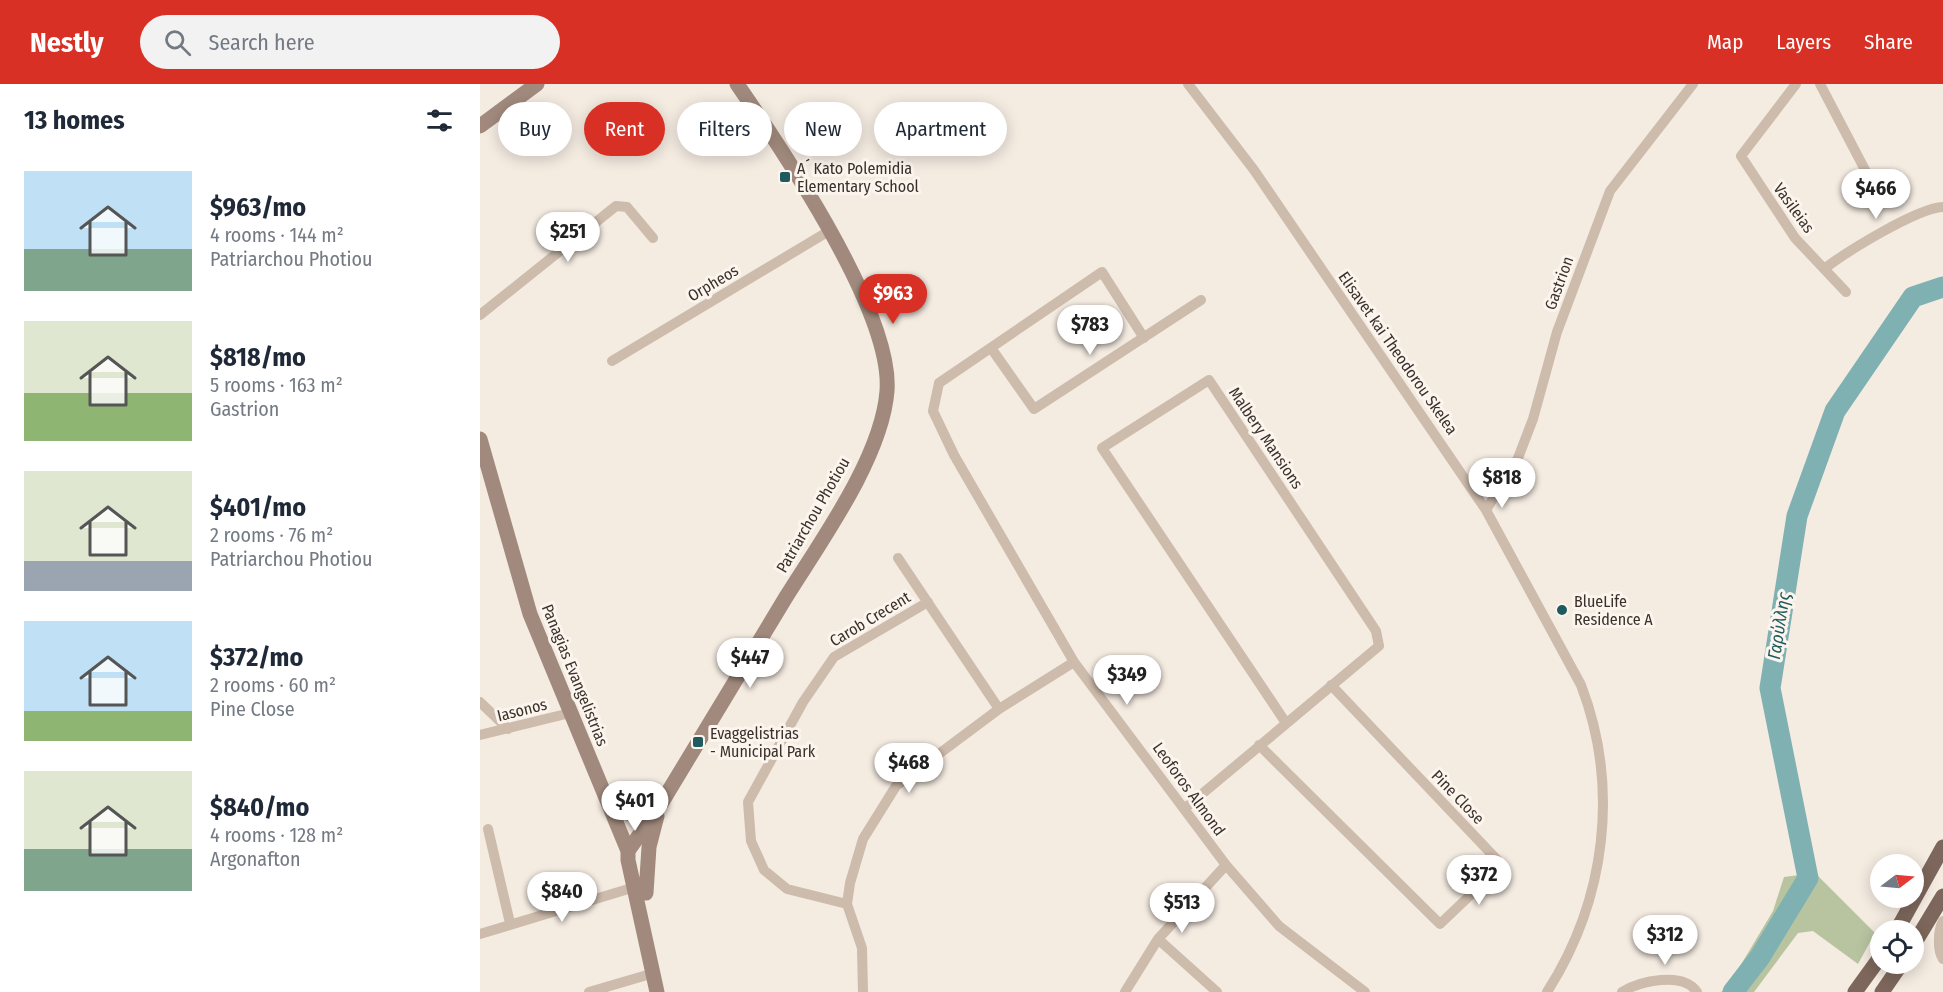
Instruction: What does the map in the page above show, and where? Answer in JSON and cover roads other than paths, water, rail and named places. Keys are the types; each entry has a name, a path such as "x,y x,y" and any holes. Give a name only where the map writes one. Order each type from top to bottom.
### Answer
{"main road":[{"path":"1903,920 1943,847"},
{"path":"1924,927 1943,896"},
{"path":"1855,992 1870,971"},
{"path":"1882,992 1894,974"}],"street":[{"path":"480,126 537,84"},
{"name":"Patriarchou Photiou","path":"628,851 659,807 847,499 876,438 888,390 884,349 870,309 829,231 788,161 737,84"},
{"name":"Elisavet kai Theodorou Skelea","path":"1188,84 1254,170 1486,510 1581,685 1592,713 1603,765 1602,832 1591,896 1567,956 1547,992"},
{"name":"Gastrion","path":"1486,510 1518,458 1533,419 1557,332 1610,191 1693,84"},
{"name":"Vasileias","path":"1796,84 1741,156 1795,238 1846,292"},
{"path":"1820,84 1874,187"},
{"path":"480,315 616,206 627,207 653,238"},
{"path":"1824,268 1878,235 1928,211 1943,207"},
{"name":"Orpheos","path":"612,361 829,231"},
{"path":"1144,338 1102,272 991,348 1034,409 1144,338 1201,300"},
{"name":"Leoforos Almond","path":"991,348 939,383 933,411 954,455 1074,662 1226,865 1279,926 1365,992"},
{"name":"Malbery Mansions","path":"1184,809 1379,646 1376,631 1209,380 1102,448 1286,723"},
{"name":"Panagias Evangelistrias","path":"480,439 530,614 628,851 636,861 640,890"},
{"path":"898,558 999,709"},
{"name":"Carob Crecent","path":"847,904 788,889 764,870 751,841 748,802 803,702 834,657 928,602"},
{"path":"863,992 861,948 847,904 863,839 896,786 999,709 1074,662"},
{"name":"Pine Close","path":"1259,745 1440,924 1502,865 1331,685"},
{"path":"480,702 508,729"},
{"name":"Iasonos","path":"480,735 570,713"},
{"path":"610,808 635,815 659,807"},
{"path":"657,992 640,890 659,807"},
{"path":"488,829 510,923"},
{"path":"1125,992 1158,939 1226,865"},
{"path":"480,934 510,923 640,890"},
{"path":"1943,921 1940,926 1939,953 1943,959"},
{"path":"1158,939 1216,992"},
{"path":"590,992 654,972"},
{"path":"1622,992 1637,986 1664,981 1687,983 1696,992"}],"waterway":[{"name":"Γαρύλλης","path":"1733,992 1760,957 1808,878 1770,688 1797,516 1835,411 1913,297 1943,287"}],"place":[{"name":"A´ Kato Polemidia Elementary School","path":"785,177"},
{"name":"BlueLife Residence A","path":"1562,610"},
{"name":"Evaggelistrias - Municipal Park","path":"698,742"}]}
